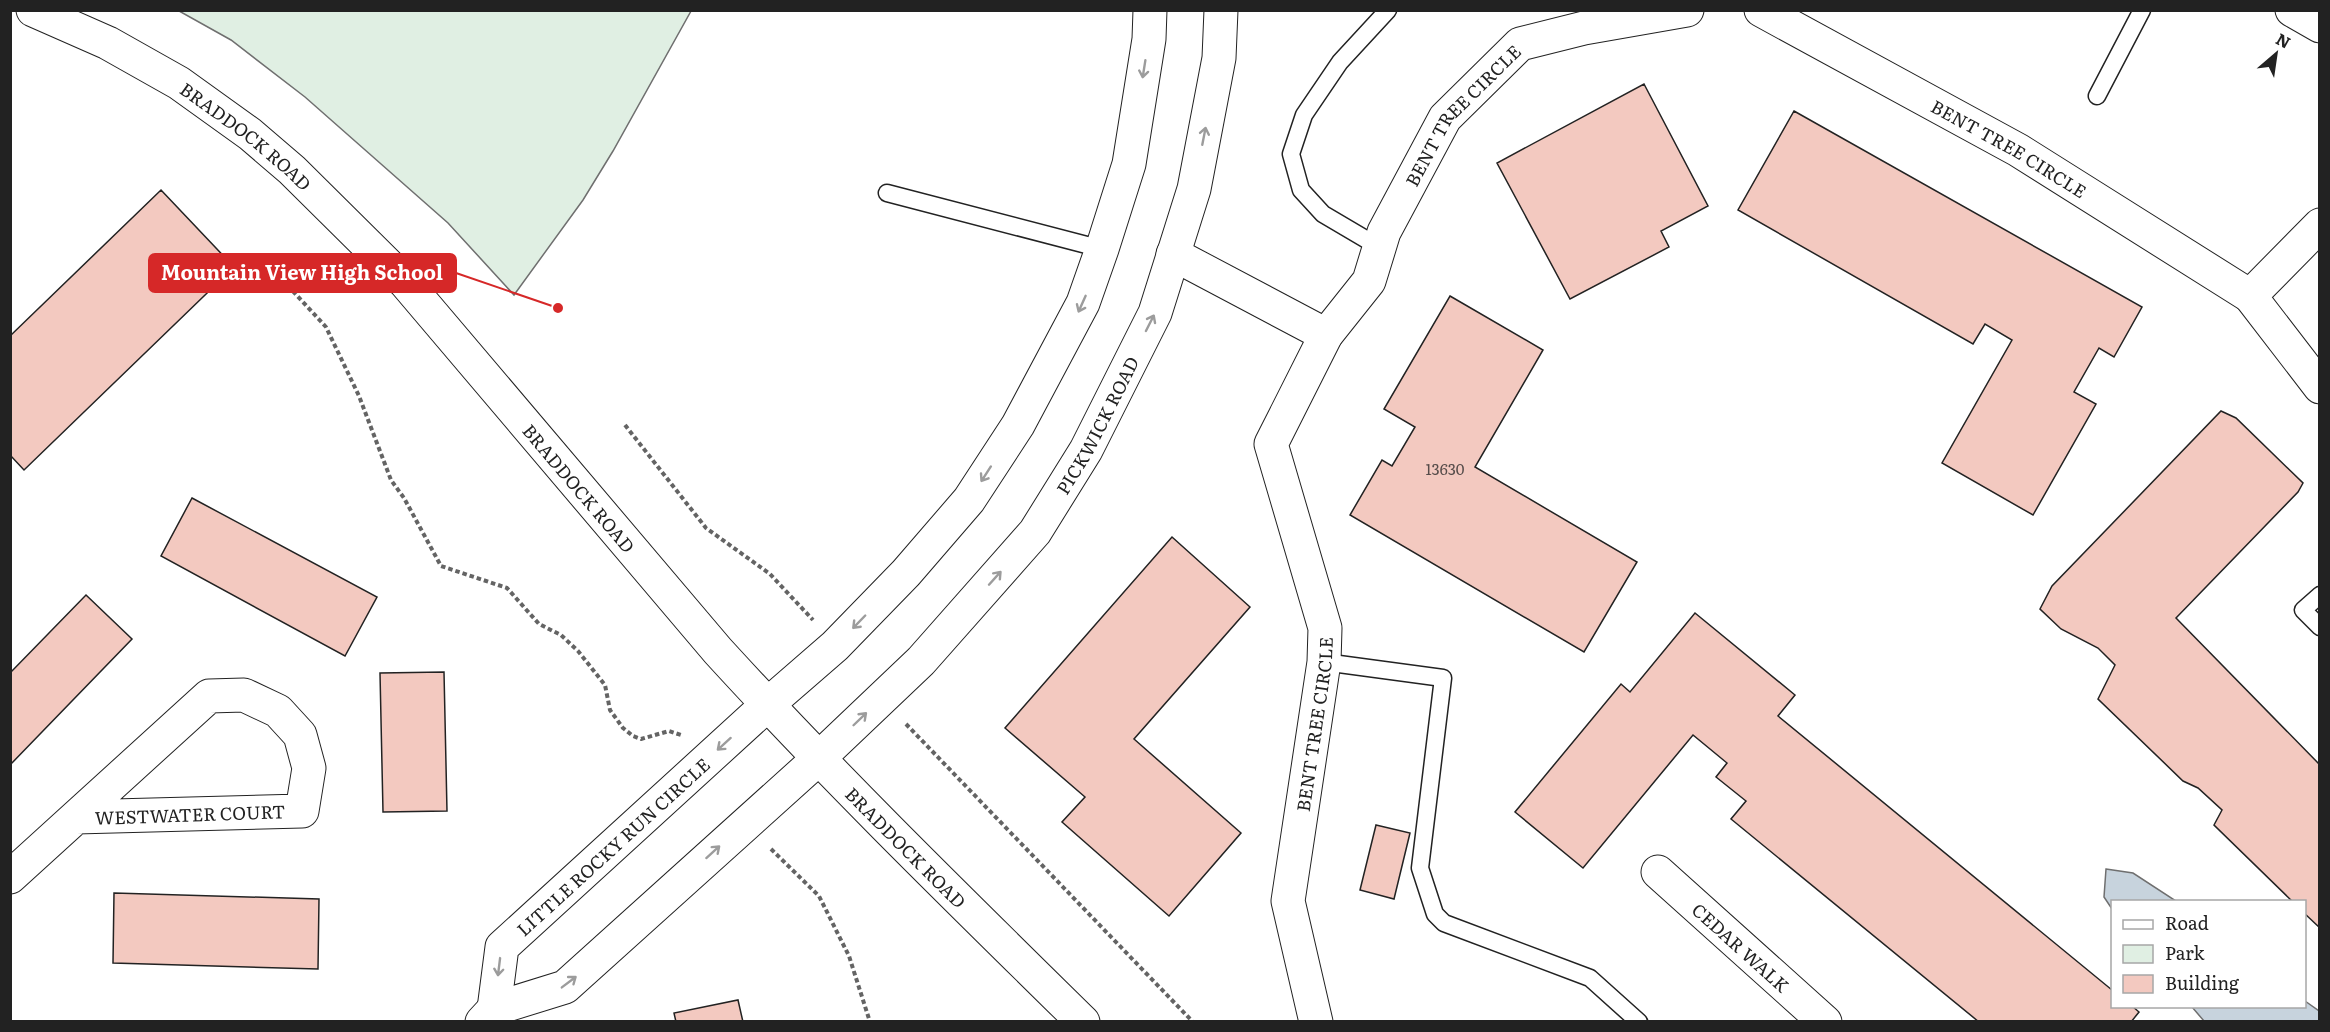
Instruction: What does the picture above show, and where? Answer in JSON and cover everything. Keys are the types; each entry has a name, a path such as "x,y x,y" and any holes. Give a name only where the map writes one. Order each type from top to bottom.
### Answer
{"street":[{"name":"BRADDOCK ROAD","path":"33,10 108,43 179,83 250,134 292,170 405,282 718,651 767,705 818,759 1083,1022"},
{"path":"767,705 835,646 906,573 969,500 1018,425 1083,303 1102,249 1129,164 1149,39 1150,10"},
{"name":"PICKWICK ROAD","path":"818,759 921,661 1035,532 1086,450 1155,313 1194,189 1219,58 1221,10"},
{"name":"BENT TREE CIRCLE","path":"1316,1022 1288,901 1324,662 1325,628 1271,444 1326,335 1369,281 1384,232 1445,118 1520,44 1577,19 1687,10"},
{"name":"BENT TREE CIRCLE","path":"1761,10 2018,150 2250,296 2319,387"},
{"path":"2292,10 2319,26"},
{"path":"2250,296 2319,225"},
{"path":"1173,254 1326,335"},
{"name":"WESTWATER COURT","path":"10,877 209,696 244,695 278,711 300,735 309,768 302,811 76,817"},
{"name":"LITTLE ROCKY RUN CIRCLE","path":"767,705 502,947 494,1017 565,987 818,759"},
{"name":"CEDAR WALK","path":"1658,872 1825,1022"}],"lane":[{"path":"1379,247 1323,214 1301,190 1291,154 1304,115 1340,62 1388,10"},
{"path":"2097,96 2142,10"},
{"path":"887,193 1102,249"},
{"path":"2319,595 2303,610 2319,627"},
{"path":"1324,662 1443,678 1420,868 1435,914 1444,923 1590,978 1639,1022"}],"path":[{"path":"251,276 290,288 326,327 359,396 391,480 404,498 441,566 507,588 539,624 561,635 578,651 605,685 610,710 623,729 641,739 669,731 679,733 704,761"},
{"path":"747,822 782,861 819,896 849,956 870,1022"}],"green space":[{"path":"179,11 691,11 583,200 514,295 448,223 305,97 231,40"}],"shaded area":[{"path":"2106,869 2133,873 2174,900 2111,900 2111,908 2104,897"},
{"path":"2306,1002 2319,1011 2319,1021 2204,1021 2193,1008 2306,1008"}],"building":[{"path":"1644,84 1708,206 1661,231 1669,247 1570,299 1497,163"},
{"path":"1794,111 2142,307 2114,357 2099,348 2074,392 2096,404 2033,515 1942,463 2012,340 1985,324 1973,344 1738,210"},
{"path":"161,190 234,267 24,470 10,455 10,336"},
{"path":"1450,296 1543,350 1475,467 1637,562 1584,652 1350,515 1382,460 1392,466 1415,427 1384,409"},
{"path":"2221,411 2236,418 2303,483 2298,492 2176,618 2320,765 2320,928 2306,915 2306,900 2291,900 2214,825 2222,810 2198,788 2183,781 2098,699 2115,665 2098,648 2061,629 2040,609 2052,586"},
{"path":"192,498 377,597 345,656 161,556"},
{"path":"1172,537 1250,607 1134,739 1241,833 1169,916 1062,822 1085,797 1005,728"},
{"path":"86,595 132,639 10,765 10,673"},
{"path":"1695,613 1795,695 1778,716 2111,989 2111,1008 2134,1008 2139,1012 2131,1022 1979,1022 1731,819 1746,801 1716,777 1727,763 1693,735 1583,868 1515,812 1621,684 1630,692"},
{"path":"444,672 447,811 383,812 380,673"},
{"path":"1376,825 1410,833 1394,899 1360,890"},
{"path":"114,893 319,899 318,969 113,963"},
{"path":"738,1000 743,1022 676,1022 674,1013"}],"place":[{"name":"Mountain View High School","path":"558,308"}]}
